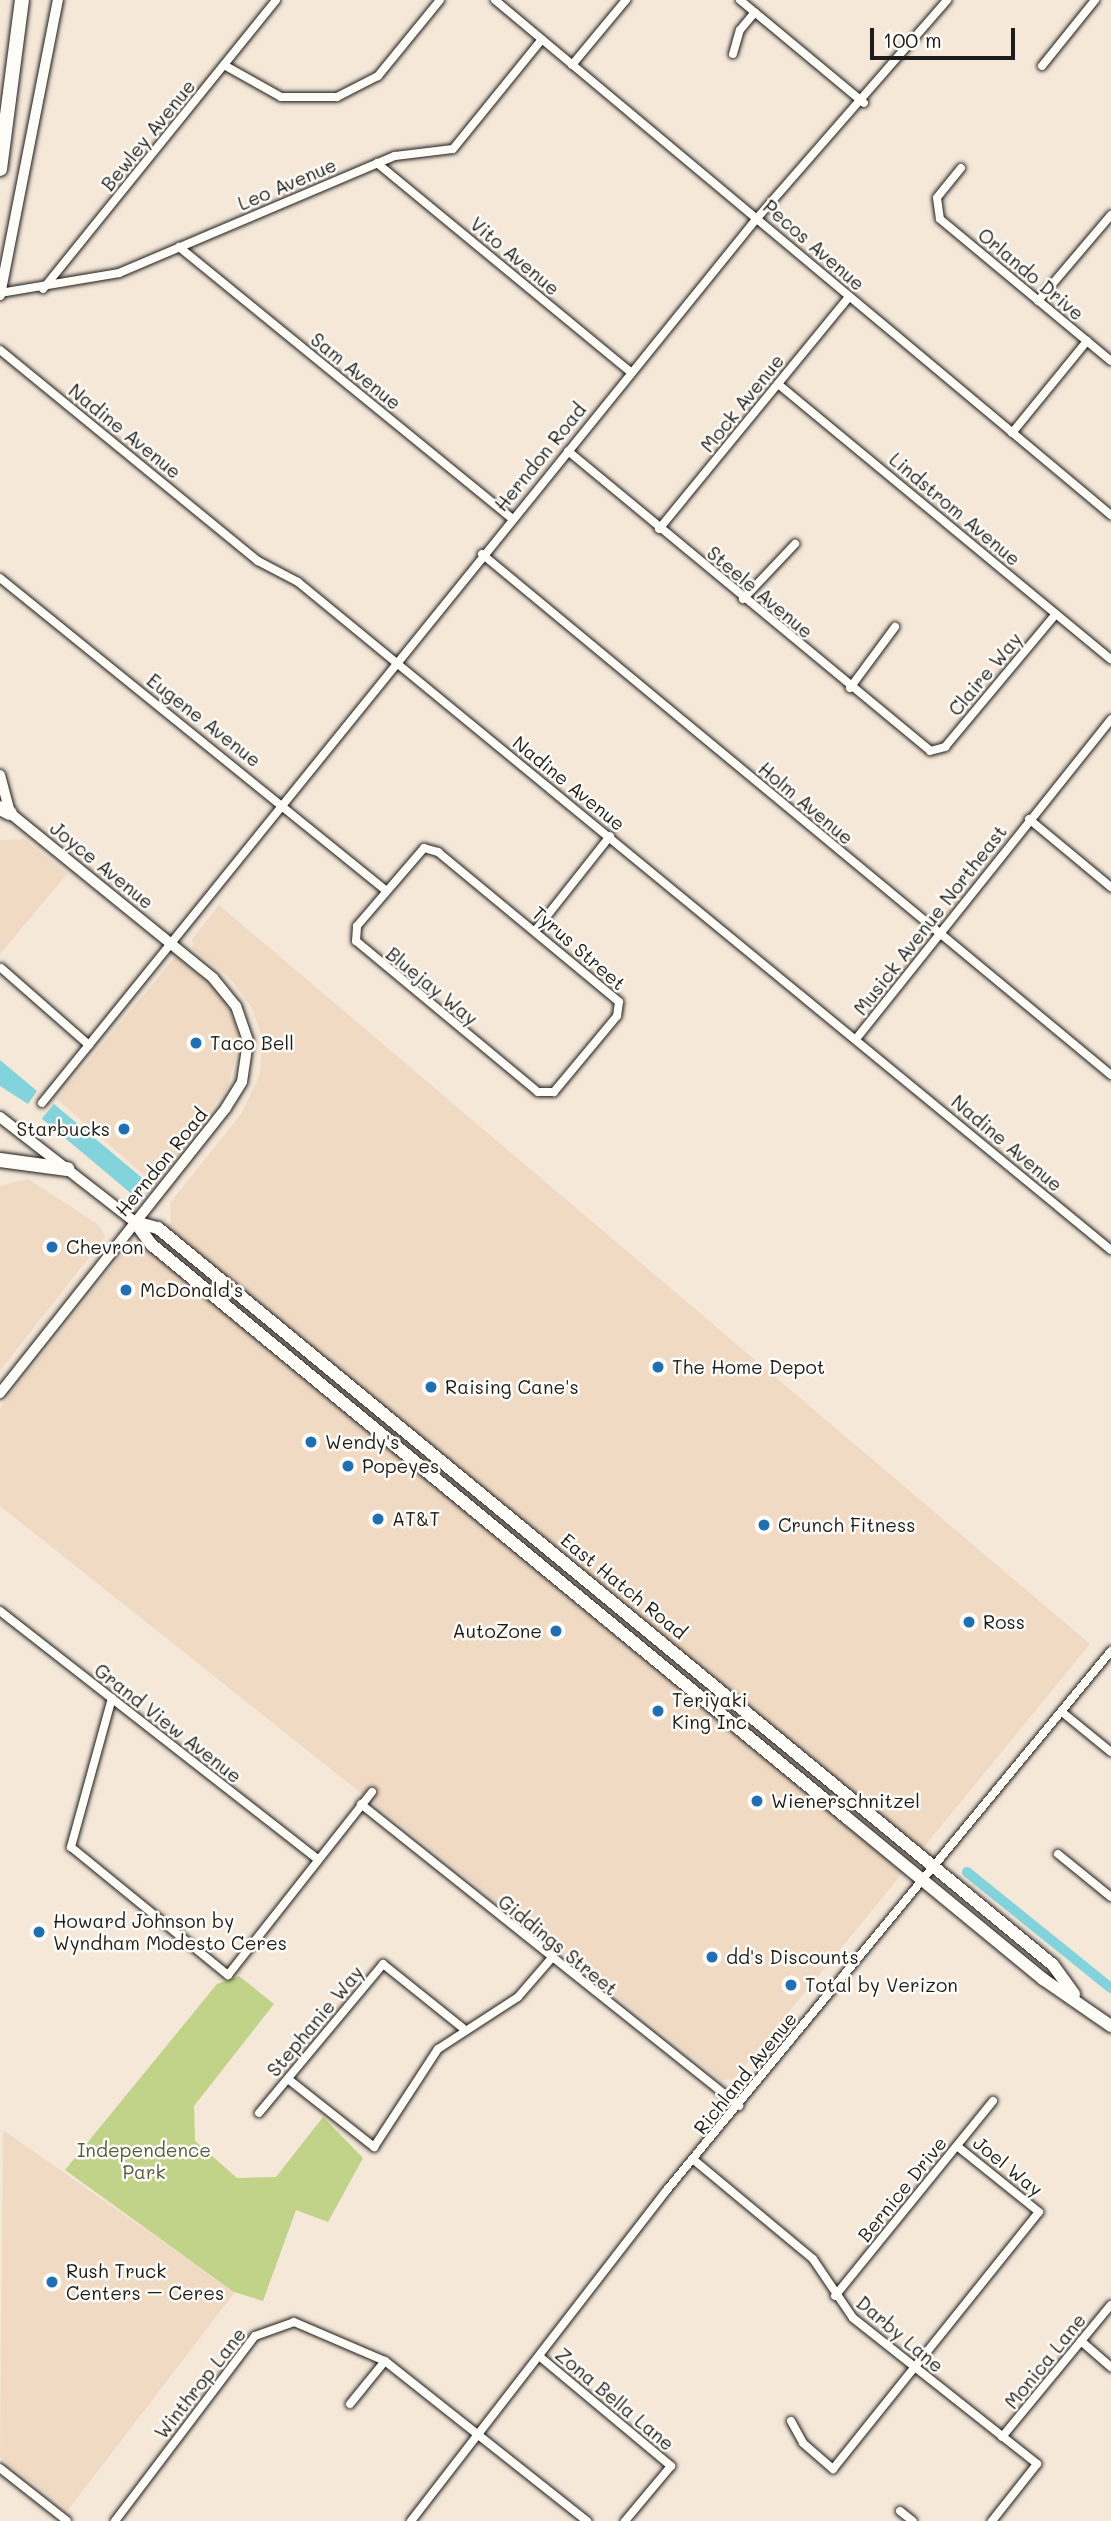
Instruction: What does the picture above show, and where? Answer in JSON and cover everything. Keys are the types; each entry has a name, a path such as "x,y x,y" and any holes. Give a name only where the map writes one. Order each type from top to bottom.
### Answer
{"highway":[{"path":"15,92 22,0"},
{"path":"0,169 33,0"},
{"path":"0,1160 67,1169"}],"main road":[{"path":"0,294 58,0"},
{"path":"0,775 3,811"},
{"name":"Joyce Avenue","path":"3,811 171,945"},
{"name":"Herndon Road","path":"0,1393 226,1108 248,1055 236,1006 171,945"},
{"name":"East Hatch Road","path":"0,1117 135,1222 152,1245 1042,1979 1076,1997 1111,2026"},
{"name":"East Hatch Road","path":"135,1222 159,1228 1053,1965 1076,1997"}],"street":[{"name":"Bewley Avenue","path":"43,289 276,0"},
{"path":"225,65 281,97 337,97 384,70 440,0"},
{"name":"Pecos Avenue","path":"495,0 758,217 849,298 1111,515"},
{"path":"572,65 626,0"},
{"path":"740,0 864,103"},
{"path":"1042,66 1096,0"},
{"name":"Herndon Road","path":"42,1103 482,554 758,217 864,103 944,1"},
{"path":"733,54 740,30 755,12"},
{"name":"Leo Avenue","path":"0,294 43,289 119,273 377,163 453,149 542,39"},
{"name":"Vito Avenue","path":"377,163 632,373"},
{"name":"Orlando Drive","path":"961,168 935,209 940,219 1111,361"},
{"path":"1038,301 1111,215"},
{"name":"Sam Avenue","path":"179,247 513,519"},
{"name":"Mock Avenue","path":"659,529 849,298"},
{"path":"1012,433 1087,341"},
{"name":"Nadine Avenue","path":"0,350 258,561 298,582 1111,1250"},
{"name":"Lindstrom Avenue","path":"778,384 1111,659"},
{"name":"Steele Avenue","path":"568,451 850,688 935,751"},
{"path":"743,599 796,544"},
{"name":"Holm Avenue","path":"482,554 1111,1075"},
{"name":"Eugene Avenue","path":"0,578 284,804 385,890"},
{"name":"Claire Way","path":"935,751 1056,614"},
{"path":"850,688 895,627"},
{"name":"Musick Avenue Northeast","path":"856,1040 1111,719"},
{"path":"1029,819 1111,887"},
{"path":"535,931 610,836"},
{"name":"Tyrus Street","path":"385,890 424,848 438,852 535,931 619,1005 617,1016 548,1094"},
{"name":"Bluejay Way","path":"385,890 355,935 359,947 495,1058 548,1094"},
{"path":"1,968 89,1045"},
{"name":"Grand View Avenue","path":"0,1611 317,1859"},
{"name":"Richland Avenue","path":"411,2521 477,2434 739,2106 1111,1651"},
{"path":"111,1698 71,1847 228,1975 372,1792"},
{"path":"1062,1712 1111,1752"},
{"name":"Giddings Street","path":"361,1804 550,1960 739,2106"},
{"path":"1058,1854 1110,1895"},
{"path":"288,2079 374,2147 427,2063 463,2028 518,1997 550,1960"},
{"name":"Stephanie Way","path":"259,2113 383,1964 463,2028"},
{"name":"Bernice Drive","path":"835,2297 993,2101"},
{"name":"Joel Way","path":"914,2368 1039,2212 957,2146"},
{"name":"Darby Lane","path":"695,2161 813,2259 835,2297 914,2368 1037,2464 992,2521"},
{"name":"Monica Lane","path":"1002,2437 1111,2305"},
{"name":"Winthrop Lane","path":"114,2521 265,2328 304,2325 385,2361 587,2521"},
{"path":"1081,2342 1111,2367"},
{"name":"Zona Bella Lane","path":"539,2356 671,2466 625,2521"},
{"path":"350,2403 385,2361"},
{"path":"791,2421 803,2443 834,2469 914,2368"},
{"path":"0,2468 67,2521"},
{"path":"900,2511 913,2521"}],"shaded area":[{"path":"24,839 67,874 0,954 0,840"},
{"path":"219,905 1090,1644 734,2079 722,2080 0,1506 0,1408 123,1253 139,1253 171,1223 170,1203 241,1114 260,1074 262,1037 252,1008 229,977 193,949 192,939"},
{"path":"176,956 223,995 240,1036 228,1087 153,1183 57,1099"},
{"path":"28,1179 99,1225 105,1237 0,1371 0,1186"},
{"path":"3,2130 235,2292 68,2510 0,2457"}],"green space":[{"name":"Independence Park","path":"239,1976 274,2004 194,2106 195,2141 237,2178 276,2177 323,2117 363,2158 328,2222 296,2210 263,2301 234,2292 65,2170 217,1984"}],"water":[{"path":"0,1060 37,1091 28,1104 0,1086"},
{"path":"54,1104 144,1179 131,1194 42,1119"}],"waterway":[{"path":"967,1872 1111,1988"}],"place":[{"name":"Taco Bell","path":"196,1043"},
{"name":"Starbucks","path":"124,1129"},
{"name":"Chevron","path":"52,1247"},
{"name":"McDonald's","path":"126,1290"},
{"name":"The Home Depot","path":"658,1367"},
{"name":"Raising Cane's","path":"431,1387"},
{"name":"Wendy's","path":"311,1442"},
{"name":"Popeyes","path":"348,1466"},
{"name":"AT&T","path":"378,1519"},
{"name":"Crunch Fitness","path":"764,1525"},
{"name":"Ross","path":"969,1622"},
{"name":"AutoZone","path":"556,1631"},
{"name":"Teriyaki King Inc","path":"658,1711"},
{"name":"Wienerschnitzel","path":"757,1801"},
{"name":"Howard Johnson by Wyndham Modesto Ceres","path":"39,1932"},
{"name":"dd's Discounts","path":"712,1957"},
{"name":"Total by Verizon","path":"791,1985"},
{"name":"Rush Truck Centers – Ceres","path":"52,2282"}]}
